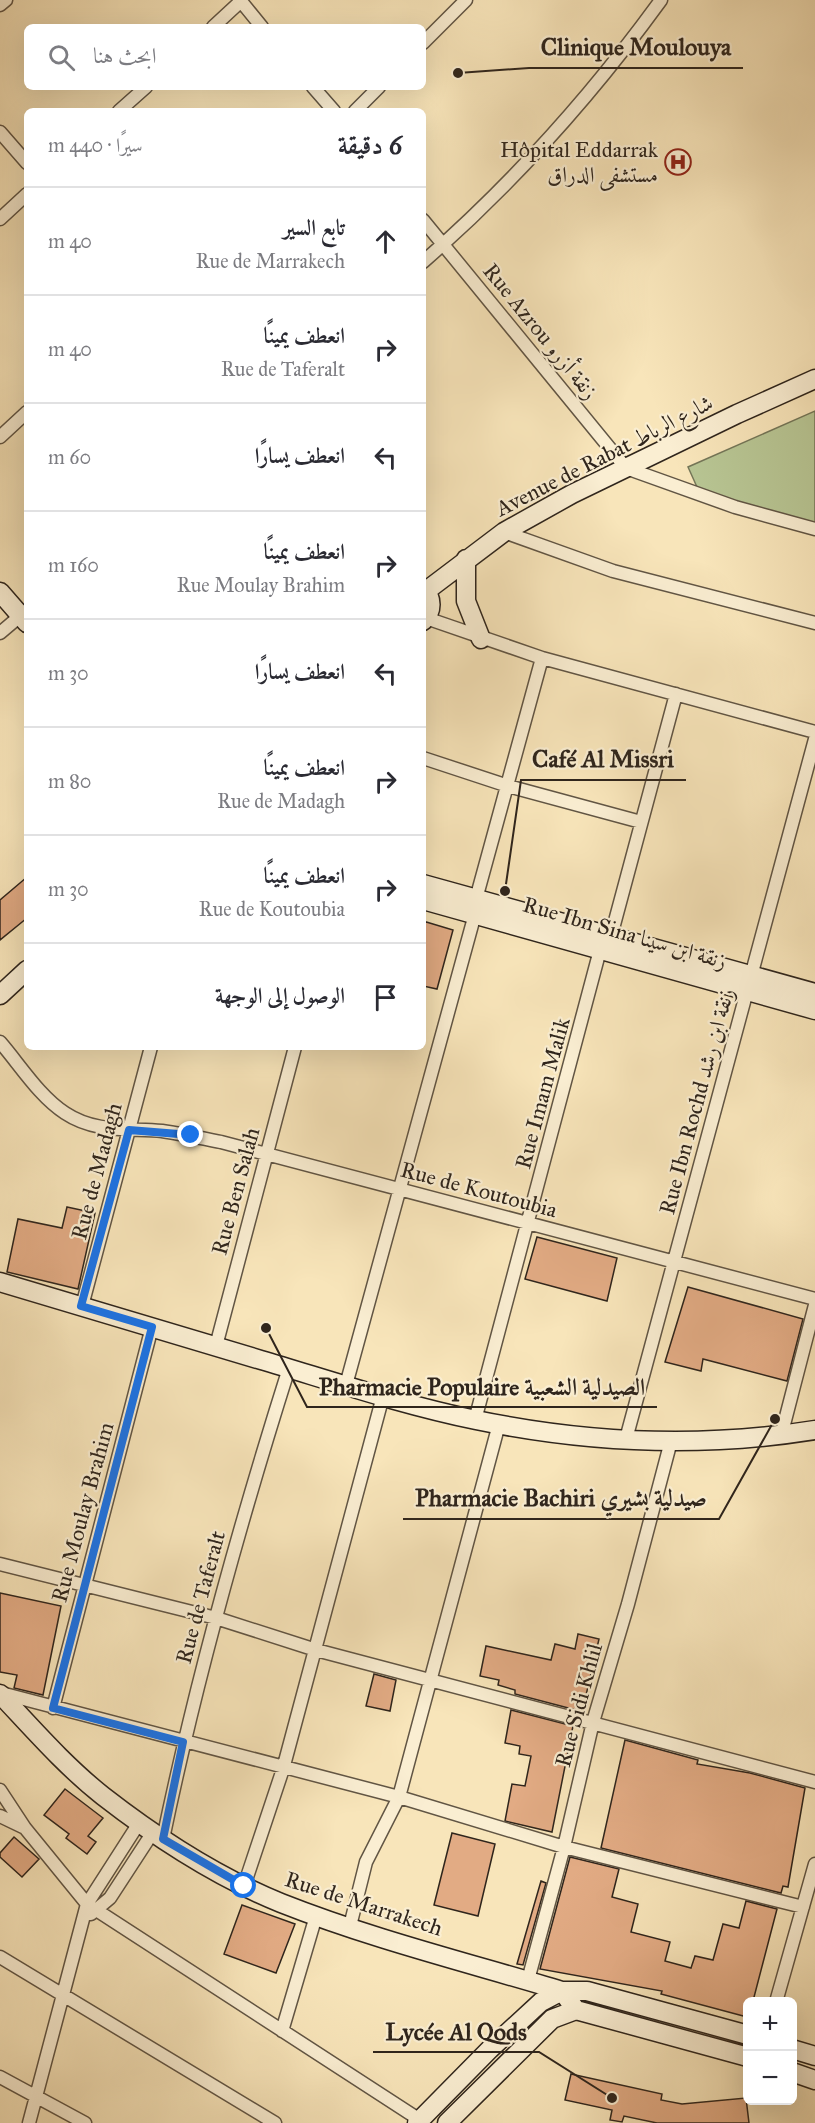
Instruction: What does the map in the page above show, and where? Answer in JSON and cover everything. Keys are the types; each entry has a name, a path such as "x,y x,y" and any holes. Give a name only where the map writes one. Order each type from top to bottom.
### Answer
{"street":[{"path":"0,5 6,0"},
{"path":"426,40 466,0"},
{"path":"426,259 507,181 611,67 661,0"},
{"path":"216,24 241,1 260,24"},
{"path":"122,108 143,90"},
{"path":"316,90 331,108"},
{"path":"358,108 376,90"},
{"path":"0,132 24,160"},
{"path":"0,219 24,197"},
{"name":"Rue Azrou زنقة أزرو","path":"426,224 626,468"},
{"name":"Avenue de Rabat شارع الرباط","path":"426,589 504,532 626,468 815,379"},
{"path":"0,436 24,415"},
{"path":"626,468 735,507 815,529"},
{"path":"504,532 613,571 815,623"},
{"path":"466,559 465,601 481,639"},
{"path":"0,592 24,615"},
{"path":"426,592 431,605 426,615"},
{"path":"0,633 24,617"},
{"path":"426,620 542,658 815,732"},
{"path":"346,1385 542,658"},
{"name":"Rue Imam Malik","path":"475,1419 676,694"},
{"name":"Rue Ibn Rochd زنقة ابن رشد","path":"626,1439 815,739"},
{"path":"426,759 508,786 641,822"},
{"name":"Rue Ibn Sina زنقة ابن سينا","path":"426,885 475,907"},
{"name":"Rue Ibn Sina زنقة ابن سينا","path":"426,900 475,907 749,983 815,1010"},
{"path":"0,995 24,973"},
{"name":"Rue Ibn Sina زنقة ابن سينا","path":"749,983 815,993"},
{"name":"Rue de Koutoubia","path":"0,1042 47,1098 64,1113 84,1123 105,1129 191,1135 815,1299"},
{"name":"Rue de Madagh","path":"81,1306 150,1050"},
{"name":"Rue Ben Salah","path":"216,1347 294,1050"},
{"path":"0,1282 383,1396 500,1424 626,1439 671,1441 781,1436 815,1430"},
{"path":"781,1436 815,1305"},
{"name":"Rue Moulay Brahim","path":"53,1708 152,1327"},
{"name":"Rue de Taferalt","path":"152,1832 183,1742 216,1618 289,1368"},
{"path":"244,1886 283,1769 383,1396"},
{"path":"350,1926 366,1862 399,1797 500,1424"},
{"name":"Rue Sidi Khlil","path":"528,1980 564,1847 593,1722 628,1604 671,1441"},
{"path":"0,1564 216,1618 316,1650 430,1678 815,1782"},
{"path":"0,1694 283,1769 399,1797 564,1847 803,1907"},
{"name":"Rue de Marrakech","path":"0,1694 65,1763 152,1832 244,1886 316,1916 562,1991 587,1991 743,2034"},
{"path":"0,1790 25,1828 89,1911 282,2031 418,2122 490,2049 541,2002 562,1991 576,2010"},
{"path":"0,1816 25,1828"},
{"path":"29,2123 63,1995 89,1911 152,1832"},
{"path":"777,1997 815,1864"},
{"path":"282,2031 316,1916"},
{"path":"0,1957 275,2123"},
{"path":"447,2123 552,2019 576,2010 743,2056"},
{"path":"797,2051 815,2056"},
{"path":"797,2074 815,2080"},
{"path":"0,2077 85,2123"}],"green space":[{"path":"815,411 815,529 701,496 688,467"}],"building":[{"path":"24,880 24,920 0,940 0,900"},
{"path":"426,922 453,930 437,989 426,987"},
{"path":"67,1207 95,1213 78,1289 7,1272 18,1219 62,1228"},
{"path":"537,1237 617,1258 607,1301 525,1279"},
{"path":"688,1287 803,1319 787,1381 703,1359 701,1371 665,1362"},
{"path":"0,1593 61,1606 43,1695 14,1688 17,1675 0,1672"},
{"path":"578,1634 599,1639 584,1704 577,1703 576,1710 515,1694 515,1690 498,1685 499,1680 480,1676 486,1646 551,1660 555,1644 575,1649"},
{"path":"374,1674 396,1680 390,1711 366,1706"},
{"path":"511,1710 573,1726 552,1832 505,1821 512,1784 525,1786 531,1756 519,1754 520,1746 505,1743"},
{"path":"625,1740 698,1760 697,1764 750,1773 805,1788 788,1887 783,1886 781,1893 601,1848"},
{"path":"65,1789 103,1818 88,1836 96,1842 87,1854 66,1838 69,1834 44,1815"},
{"path":"452,1833 495,1844 478,1916 434,1905"},
{"path":"14,1837 39,1859 22,1877 0,1857 0,1853"},
{"path":"570,1857 619,1869 612,1897 638,1904 631,1932 670,1942 665,1961 691,1968 695,1956 713,1960 723,1924 739,1928 746,1901 777,1909 754,1997 743,1997 743,2016 661,1994 662,1991 540,1969"},
{"path":"541,1881 546,1883 523,1965 517,1964"},
{"path":"242,1905 295,1924 276,1973 224,1954"},
{"path":"571,2074 662,2094 661,2100 682,2104 743,2098 743,2105 747,2105 749,2123 657,2123 624,2116 622,2122 610,2120 612,2110 565,2100"}],"place":[{"name":"Clinique Moulouya","path":"458,73"},
{"name":"Hôpital Eddarrak مستشفى الدراق","path":"678,162"},
{"name":"Café Al Missri","path":"505,891"},
{"name":"Pharmacie Populaire الصيدلية الشعبية","path":"266,1328"},
{"name":"Pharmacie Bachiri صيدلية بشيري","path":"775,1419"},
{"name":"Lycée Al Qods","path":"612,2098"}],"route":[{"path":"191,1135 129,1130 81,1306 152,1327 53,1708 183,1742 163,1839 244,1886"}]}
